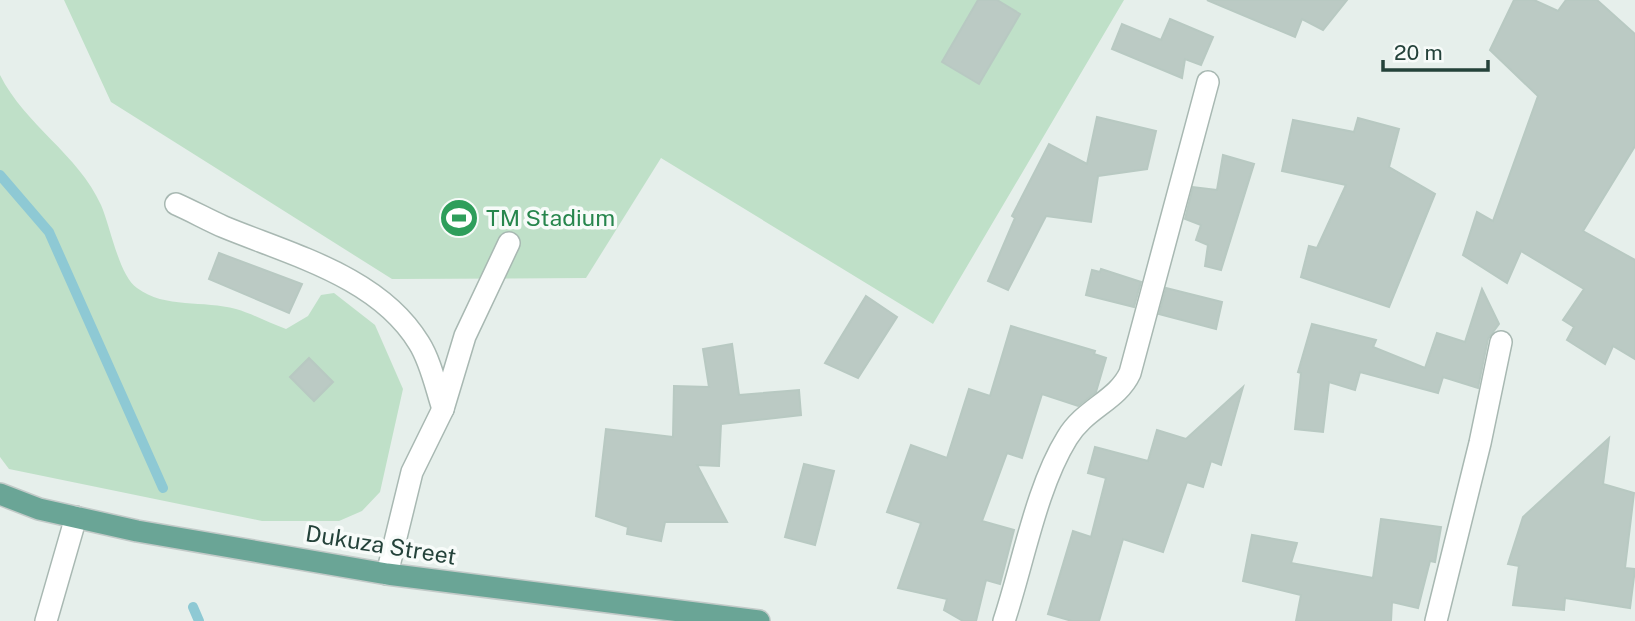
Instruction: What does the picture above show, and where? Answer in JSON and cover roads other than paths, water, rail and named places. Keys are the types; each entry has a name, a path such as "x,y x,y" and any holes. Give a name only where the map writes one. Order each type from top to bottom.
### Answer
{"main road":[{"name":"Dukuza Street","path":"0,494 39,509 138,531 387,574 759,621"}],"street":[{"path":"1004,621 1044,486 1056,457 1069,435 1093,408 1118,392 1130,373 1208,82"},
{"path":"176,204 222,226 293,253 377,297 404,321 421,345 443,409"},
{"path":"387,574 412,472 443,409 465,336 509,243"},
{"path":"1436,621 1480,443 1501,342"},
{"path":"46,621 76,517"}],"waterway":[{"path":"0,175 49,232 163,488"},
{"path":"193,607 199,621"}],"place":[{"name":"TM Stadium","path":"459,218"}]}
